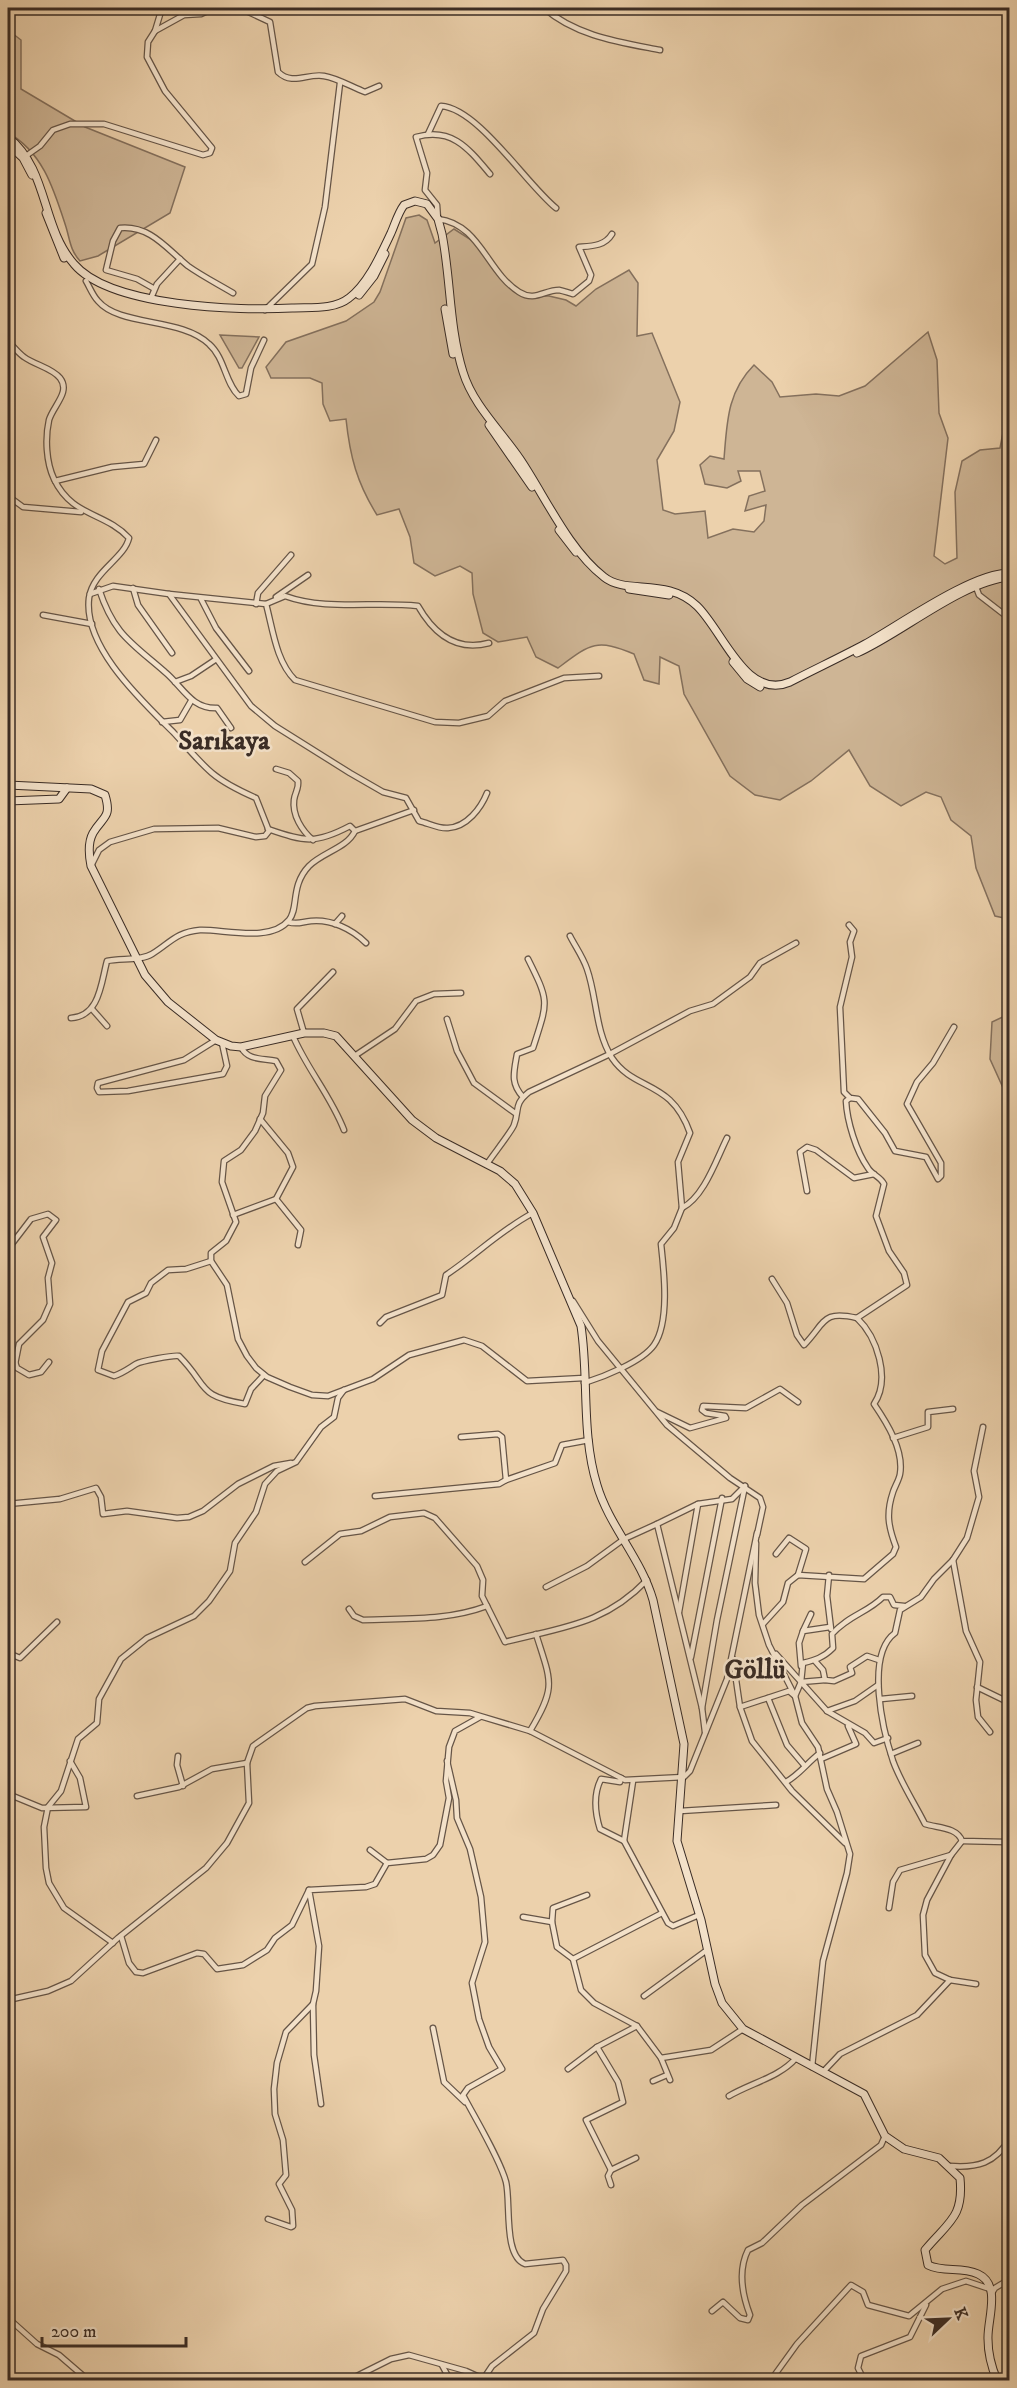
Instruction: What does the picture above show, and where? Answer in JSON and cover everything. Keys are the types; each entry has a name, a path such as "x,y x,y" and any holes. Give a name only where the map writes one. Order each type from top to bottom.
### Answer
{"main road":[{"path":"8,138 25,157 72,262 81,273 97,282 151,298 218,308 265,309 326,307 347,300 357,291 375,263 404,205 414,201 424,202 433,209 438,219 445,249 452,325 467,383 565,530 594,567 608,580 657,587 680,595 696,605 742,666 758,682 773,686 790,682 865,644 931,604 977,582 1010,575"},
{"path":"8,144 25,157 60,251 76,274 114,293 212,312 263,314 335,309 348,304 368,285 407,208 415,205 425,207 437,227 446,325 465,389 566,540 604,582 619,588 666,594 685,603 705,621 747,679 760,687 773,690 788,688 873,645 920,616 976,587 1010,575"},
{"path":"8,785 91,789 105,795 109,807 105,819 92,834 89,854 91,866 146,975 168,1002 219,1042 241,1047 304,1034 324,1033 336,1036 356,1055 412,1120 436,1138 487,1164 515,1184 533,1213 581,1326 589,1440 597,1485 647,1580 684,1744 684,1777 677,1841 722,2003 743,2029 864,2094 885,2136 904,2149 939,2158 960,2178 961,2192 956,2218 925,2250 928,2265 940,2271 962,2269 980,2274 990,2293 987,2336 989,2363 997,2380"},
{"path":"8,801 58,799 68,788"}],"street":[{"path":"25,157 40,146 53,130 70,124 104,124 203,155 210,153 212,148 198,135 165,91 147,57 148,42 155,31 162,8"},
{"path":"155,31 184,15 201,14 214,8"},
{"path":"240,8 270,22 278,72 283,77 291,80 323,76 365,92 379,86"},
{"path":"544,8 555,17 591,35 660,50"},
{"path":"265,309 312,264 325,207 340,83"},
{"path":"428,134 441,106 451,107 482,130 532,182 544,199 556,208"},
{"path":"490,174 455,139 441,134 416,137 427,173 425,190 437,205 438,219 452,221 477,241 497,271 509,284 528,296 540,296 558,290 573,294 589,281 591,275 579,247 597,246 609,240 612,234"},
{"path":"153,288 137,279 106,270 113,241 120,228 130,227 155,237 180,259 233,293"},
{"path":"151,298 153,288 180,259"},
{"path":"86,281 99,303 125,316 183,328 209,344 224,365 234,391 239,396 246,394 251,368 264,340"},
{"path":"8,341 24,357 59,376 64,384 64,392 50,418 48,435 48,465 55,481 68,500 83,512 107,522 129,538 127,546 99,574 90,594 88,614 92,624 118,672 141,702 212,773 231,786 256,798 268,829 265,836 256,837 218,828 154,829 110,842 99,850 91,866"},
{"path":"55,481 112,467 144,464 156,440"},
{"path":"8,496 23,507 83,512"},
{"path":"256,604 258,593 291,555"},
{"path":"266,604 308,575"},
{"path":"90,594 113,586 201,599 256,604 266,604 285,596 300,602 390,603 418,606 426,619 450,641 462,647 489,643"},
{"path":"976,587 979,595 1010,619"},
{"path":"133,588 138,605 172,653"},
{"path":"99,589 108,613 120,632 135,649 175,682 191,701 205,708 217,708 231,728"},
{"path":"169,594 215,660 251,706 275,726 384,792 406,798 419,821 446,829 466,821 476,812 487,793"},
{"path":"201,599 216,628 249,671"},
{"path":"266,604 279,653 288,673 295,680 435,723 469,723 488,716 505,701 564,678 599,676"},
{"path":"43,615 92,624"},
{"path":"175,682 191,676 215,660"},
{"path":"162,722 180,720 191,701"},
{"path":"276,769 289,773 298,781 294,802 296,817 306,834 313,840"},
{"path":"71,1018 87,1013 92,1008 99,994 107,961 151,955 166,942 183,934 201,930 229,934 260,933 288,922 292,915 294,895 299,879 310,865 351,840 355,831 414,810"},
{"path":"268,829 297,838 313,840 327,839 351,826 355,831"},
{"path":"335,924 342,916"},
{"path":"288,922 297,925 320,921 335,924 358,935 366,943"},
{"path":"849,925 854,931 850,942 852,957 840,1007 844,1092 850,1098 858,1099 866,1108 895,1150 926,1157 938,1179 941,1176 941,1163 907,1104 917,1082 933,1063 954,1028"},
{"path":"241,1047 244,1053 253,1058 276,1060 281,1070 265,1096 260,1119 244,1146 224,1161 222,1182 235,1226 226,1241 211,1253 211,1261 227,1285 238,1339 256,1368 264,1375 312,1395 328,1396 373,1378 409,1355 464,1340 482,1346 527,1381 584,1381 634,1361 654,1346 661,1327 666,1281 661,1244 674,1228 682,1208 678,1162 690,1133 681,1112 669,1097 636,1079 613,1059 596,1012 586,967 570,936"},
{"path":"487,1164 514,1126 515,1113 523,1097 690,1011 713,1004 750,977 760,963 796,943"},
{"path":"523,1097 514,1088 517,1054 533,1048 545,1012 545,994 528,959"},
{"path":"304,1034 297,1009 333,972"},
{"path":"356,1055 395,1029 416,1000 434,994 461,993"},
{"path":"92,1008 107,1026"},
{"path":"447,1018 450,1032 474,1083 515,1113"},
{"path":"293,1036 305,1063 336,1108 344,1130"},
{"path":"219,1042 227,1066 223,1074 128,1091 99,1092 97,1088 98,1083 184,1060 219,1042"},
{"path":"850,1098 846,1101 847,1111 863,1160 869,1170 884,1184 876,1216 889,1251 904,1273 907,1285 857,1318"},
{"path":"233,1215 276,1199 293,1167 288,1153 260,1119"},
{"path":"682,1208 690,1204 727,1138"},
{"path":"807,1191 800,1152 807,1147 816,1150 854,1178 874,1174"},
{"path":"276,1199 301,1230 298,1245"},
{"path":"380,1323 386,1317 442,1295 446,1275 485,1248 511,1225 533,1213"},
{"path":"8,1249 31,1219 48,1214 56,1220 43,1237 52,1263 48,1278 50,1304 44,1320 19,1344 15,1364"},
{"path":"211,1261 186,1269 168,1270 151,1283 146,1293 128,1302 102,1351 98,1370 114,1376 144,1361 152,1362 170,1354 179,1356 201,1387 219,1400 245,1404 251,1389 264,1375"},
{"path":"772,1280 787,1303 797,1335 804,1345 827,1317 840,1314 857,1318 866,1326 877,1353 882,1382 880,1396 874,1404 890,1428 900,1474 890,1502 887,1520 896,1546 893,1554 864,1579 829,1575 798,1575"},
{"path":"8,2000 48,1991 71,1981 120,1936 169,1900 218,1855 249,1803 247,1763 252,1746 307,1708 405,1699 435,1711 470,1713 530,1731 621,1778 633,1781 684,1777 690,1771 727,1678 763,1507 760,1498 730,1478 667,1425 652,1409 598,1341 570,1296"},
{"path":"8,1342 15,1364 24,1372 34,1375 46,1367 49,1362"},
{"path":"652,1409 690,1428 726,1418 706,1413 702,1410 703,1406 746,1408 780,1389 798,1402"},
{"path":"113,1943 64,1908 50,1883 46,1868 44,1827 48,1807 61,1791 78,1739 97,1723 99,1699 122,1659 147,1638 194,1616 210,1601 230,1571 235,1543 256,1512 265,1484 277,1471 296,1462 321,1426 334,1417 338,1398 345,1390"},
{"path":"893,1438 928,1427 928,1412 953,1409"},
{"path":"832,1634 844,1621 875,1606 883,1597 891,1597 894,1605 904,1606 921,1597 934,1578 953,1560 967,1538 979,1497 974,1471 983,1427"},
{"path":"461,1437 498,1434 502,1437 506,1480"},
{"path":"375,1496 499,1484 555,1463 562,1445 589,1440"},
{"path":"8,1504 60,1499 96,1488 101,1497 104,1514 127,1511 177,1518 189,1517 203,1511 224,1493 247,1479 274,1466 296,1462"},
{"path":"546,1587 587,1566 624,1539 699,1504 732,1498 745,1486"},
{"path":"702,1708 731,1543 745,1486"},
{"path":"691,1660 722,1498"},
{"path":"678,1615 699,1504"},
{"path":"305,1562 340,1534 361,1531 390,1517 424,1513 435,1518 477,1566 483,1580 482,1596 505,1642 587,1622 632,1596 647,1580"},
{"path":"657,1524 702,1708 705,1734"},
{"path":"757,1533 755,1583 759,1615 769,1645 795,1696 802,1723 822,1759 827,1789 850,1854 823,1960 812,2067"},
{"path":"763,1624 783,1602 788,1583 798,1575 806,1549 789,1538 776,1554"},
{"path":"953,1560 966,1631 980,1662 976,1687 978,1717 990,1732"},
{"path":"801,1666 802,1663 815,1661 833,1648 827,1596 829,1575"},
{"path":"349,1609 354,1616 363,1620 434,1619 468,1613 487,1606"},
{"path":"904,1606 895,1633 886,1640 879,1660 878,1685 891,1754 925,1824 954,1830 960,1835 962,1841"},
{"path":"795,1696 801,1682 799,1642 811,1614"},
{"path":"8,1653 20,1658 57,1622"},
{"path":"803,1631 830,1627"},
{"path":"530,1731 546,1704 550,1689 548,1672 536,1634"},
{"path":"769,1645 827,1711 848,1726 865,1733 874,1743 888,1738"},
{"path":"733,1654 740,1707 752,1741 786,1782 845,1843"},
{"path":"801,1682 834,1681 852,1673 850,1667 867,1656 879,1660"},
{"path":"815,1661 823,1670 825,1680"},
{"path":"827,1711 855,1701 878,1685"},
{"path":"976,1687 1010,1703"},
{"path":"740,1707 789,1691 795,1696"},
{"path":"881,1699 912,1696"},
{"path":"768,1698 787,1745 804,1765"},
{"path":"370,1850 387,1863 426,1859 433,1855 440,1845 449,1798 446,1781 447,1761 455,1731 480,1717"},
{"path":"822,1759 856,1744 848,1726"},
{"path":"891,1754 918,1743"},
{"path":"786,1782 801,1774 804,1765 819,1753"},
{"path":"178,1756 177,1766 183,1786"},
{"path":"8,1794 42,1808 86,1807 80,1778 70,1761"},
{"path":"349,2380 361,2378 391,2358 410,2355 485,2379 492,2366 534,2333 543,2309 566,2271 563,2260 538,2264 520,2262 511,2238 506,2181 463,2093 502,2068 489,2047 472,1983 485,1942 481,1898 470,1849 457,1818 456,1800 447,1761"},
{"path":"137,1796 183,1786 212,1769 247,1763"},
{"path":"621,1778 620,1782 601,1779 597,1787 595,1813 600,1829 624,1841 656,1896 662,1913 673,1926 699,1915"},
{"path":"624,1841 633,1781"},
{"path":"680,1811 776,1805"},
{"path":"962,1841 1006,1842"},
{"path":"962,1841 951,1855 927,1900 923,1915 925,1955 935,1973 950,1980 976,1984"},
{"path":"889,1908 893,1882 900,1869 951,1855"},
{"path":"309,1890 366,1887 375,1884 387,1863"},
{"path":"120,1936 129,1963 136,1972 143,1972 197,1953 204,1953 217,1969 243,1965 267,1950 275,1938 292,1925 309,1890"},
{"path":"309,1890 319,1946 312,2004 314,2055 321,2104"},
{"path":"587,1895 554,1908 552,1922 556,1947 573,1959 581,1990 594,2003 637,2026 661,2058 668,2077 653,2080"},
{"path":"573,1959 662,1913"},
{"path":"523,1917 552,1922"},
{"path":"644,1996 708,1950"},
{"path":"823,2072 840,2054 917,2015 950,1980"},
{"path":"268,2219 293,2226 292,2210 279,2184 286,2175 283,2140 275,2114 274,2089 277,2063 286,2032 312,2004"},
{"path":"568,2069 597,2047 637,2026"},
{"path":"433,2028 444,2082 468,2104"},
{"path":"661,2058 711,2050 743,2029"},
{"path":"597,2047 623,2095 623,2102 586,2120 611,2170"},
{"path":"729,2096 747,2085 779,2072 796,2058"},
{"path":"712,2311 723,2302 740,2318 748,2320 750,2315 742,2278 743,2258 748,2250 762,2243 802,2205 881,2145 885,2136"},
{"path":"950,2166 969,2168 989,2163 1004,2148 1010,2138"},
{"path":"611,2185 608,2176 611,2170 636,2158"},
{"path":"771,2380 797,2344 851,2284 863,2292 868,2305 889,2313 909,2316 942,2289 966,2281 990,2293 1010,2279"},
{"path":"864,2380 858,2368 861,2356 910,2337 927,2303"},
{"path":"8,2318 37,2344 59,2355 88,2380"},
{"path":"442,2365 450,2380"}],"shaded area":[{"path":"8,30 21,40 21,89 85,127 185,167 170,213 98,256 80,261 72,249 57,199 46,173 30,150 8,133"},
{"path":"419,215 427,220 435,243 454,229 476,243 498,275 525,296 549,296 566,300 576,306 596,289 629,270 638,283 637,336 652,333 680,402 674,431 657,460 663,510 675,514 705,511 708,538 733,529 754,532 764,521 766,505 745,511 749,496 765,491 760,471 738,471 741,481 727,488 705,484 700,465 710,456 724,459 733,397 745,375 754,365 772,382 780,397 816,394 839,396 865,386 928,332 937,360 939,413 948,438 934,556 945,564 957,558 955,492 962,461 980,450 1000,448 1009,402 1009,919 995,916 976,868 971,836 951,820 941,797 926,792 901,806 870,786 849,750 811,781 780,800 755,795 730,776 684,694 679,666 660,657 659,684 644,680 634,654 602,645 578,653 558,668 536,657 527,637 498,642 483,633 473,594 472,573 460,566 435,576 414,563 410,537 399,509 377,515 364,492 350,446 346,419 330,421 323,404 322,383 310,378 271,378 266,367 286,342 346,321 374,302 380,292 406,218"},
{"path":"220,335 259,337 242,368 239,368"},
{"path":"1009,1014 1009,1101 990,1059 992,1022"}],"district":[{"name":"Sarıkaya","path":"224,740"},
{"name":"Göllü","path":"755,1669"}]}
